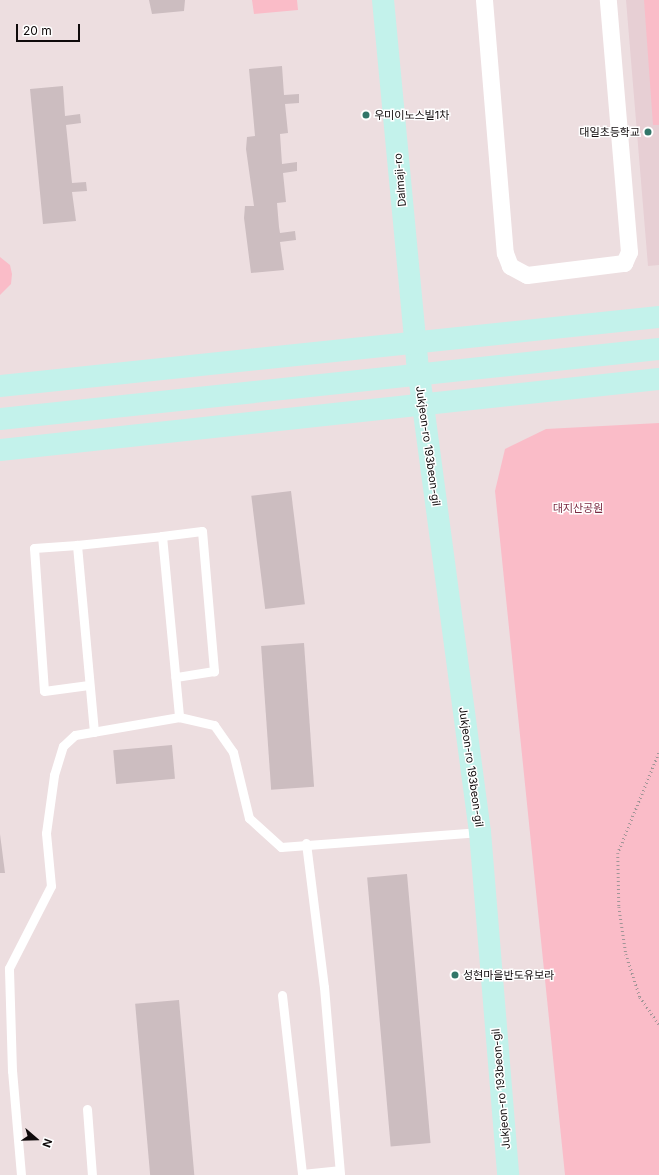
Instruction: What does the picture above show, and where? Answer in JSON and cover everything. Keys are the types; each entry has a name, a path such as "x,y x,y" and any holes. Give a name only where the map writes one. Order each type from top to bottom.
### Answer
{"main road":[{"name":"Dalmaji-ro","path":"383,0 417,360"},
{"path":"0,386 659,317"},
{"path":"0,419 659,349"},
{"name":"Jukjeon-ro 193beon-gil","path":"417,360 480,832 508,1175"},
{"path":"0,450 659,379"}],"street":[{"path":"484,0 504,253 510,266 527,275 624,263 630,252 608,0"}],"lane":[{"path":"89,685 44,691 34,548 202,532 214,671 175,677"},
{"path":"162,536 179,716"},
{"path":"76,545 94,732"},
{"path":"21,1175 12,1071 9,968 51,886 46,833 54,775 64,746 75,735 179,716 214,725 233,752 248,818 281,847 306,843 480,832"},
{"path":"282,995 302,1174 339,1173 324,987 306,843"},
{"path":"87,1109 92,1175"}],"path":[{"path":"659,753 618,853 619,907 626,954 640,997 659,1024"}],"shaded area":[{"name":"대일초등학교","path":"626,0 659,0 659,265 648,266"}],"green space":[{"path":"252,0 297,0 298,10 254,14"},
{"path":"644,0 659,0 659,125 653,125"},
{"path":"0,257 10,265 12,274 11,284 0,295"},
{"name":"대지산공원","path":"659,423 659,1175 565,1175 495,491 505,449 546,429"}],"building":[{"path":"149,0 185,0 184,11 152,14"},
{"path":"282,66 284,95 299,94 299,103 285,104 288,133 280,134 282,164 297,162 297,171 283,173 286,202 277,203 280,233 295,231 296,240 280,242 284,270 251,273 244,218 245,206 254,206 246,149 247,137 255,136 249,69"},
{"path":"63,86 65,116 80,114 81,123 66,125 72,183 86,182 87,191 72,192 76,221 43,224 30,89"},
{"path":"291,491 305,604 265,609 251,496"},
{"path":"304,643 314,787 271,790 261,646"},
{"path":"172,745 175,779 116,784 113,750"},
{"path":"0,834 5,873 0,873"},
{"path":"407,874 431,1143 391,1146 367,877"},
{"path":"179,1000 194,1175 150,1175 135,1004"}],"place":[{"name":"우미이노스빌1차","path":"366,115"},
{"name":"대일초등학교","path":"648,132"},
{"name":"성현마을반도유보라","path":"455,975"}]}
